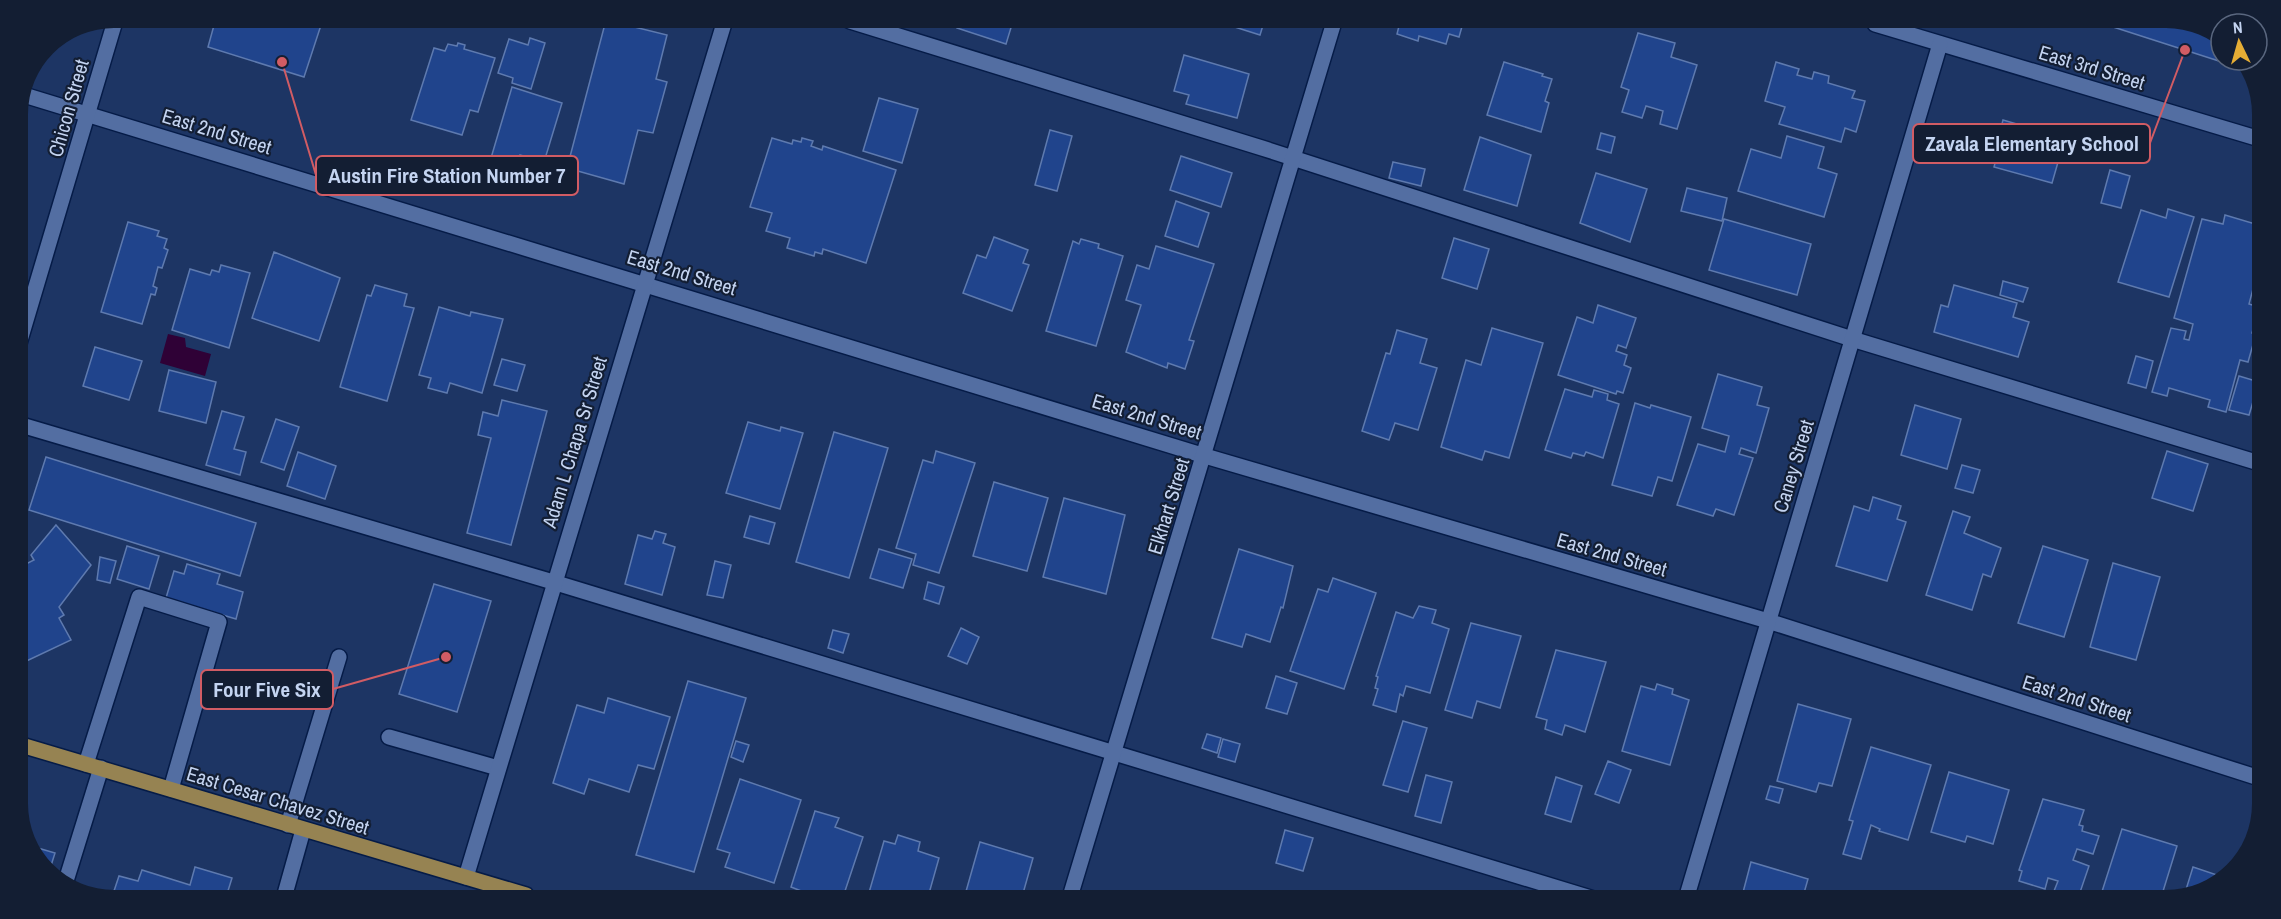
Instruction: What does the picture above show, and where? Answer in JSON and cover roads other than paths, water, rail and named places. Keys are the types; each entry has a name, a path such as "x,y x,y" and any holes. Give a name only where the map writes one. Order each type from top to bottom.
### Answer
{"main road":[{"name":"East Cesar Chavez Street","path":"29,747 510,890"}],"street":[{"name":"Chicon Street","path":"29,310 114,28"},
{"name":"Adam L Chapa Sr Street","path":"466,876 553,582 723,28"},
{"path":"873,28 1293,158 1852,339 2252,461"},
{"name":"Elkhart Street","path":"1072,890 1205,456 1332,28"},
{"name":"East 3rd Street","path":"1888,28 2252,137"},
{"name":"Caney Street","path":"1689,890 1940,44"},
{"name":"East 2nd Street","path":"30,97 1205,456 1768,621 2252,776"},
{"path":"29,427 553,582 1565,890"},
{"path":"67,876 139,597 219,622 171,789"},
{"path":"288,825 339,657"},
{"path":"389,737 498,768"},
{"path":"286,890 303,830"}],"place":[{"name":"Zavala Elementary School","path":"2185,50"},
{"name":"Austin Fire Station Number 7","path":"282,62"},
{"name":"Four Five Six","path":"446,657"}]}
